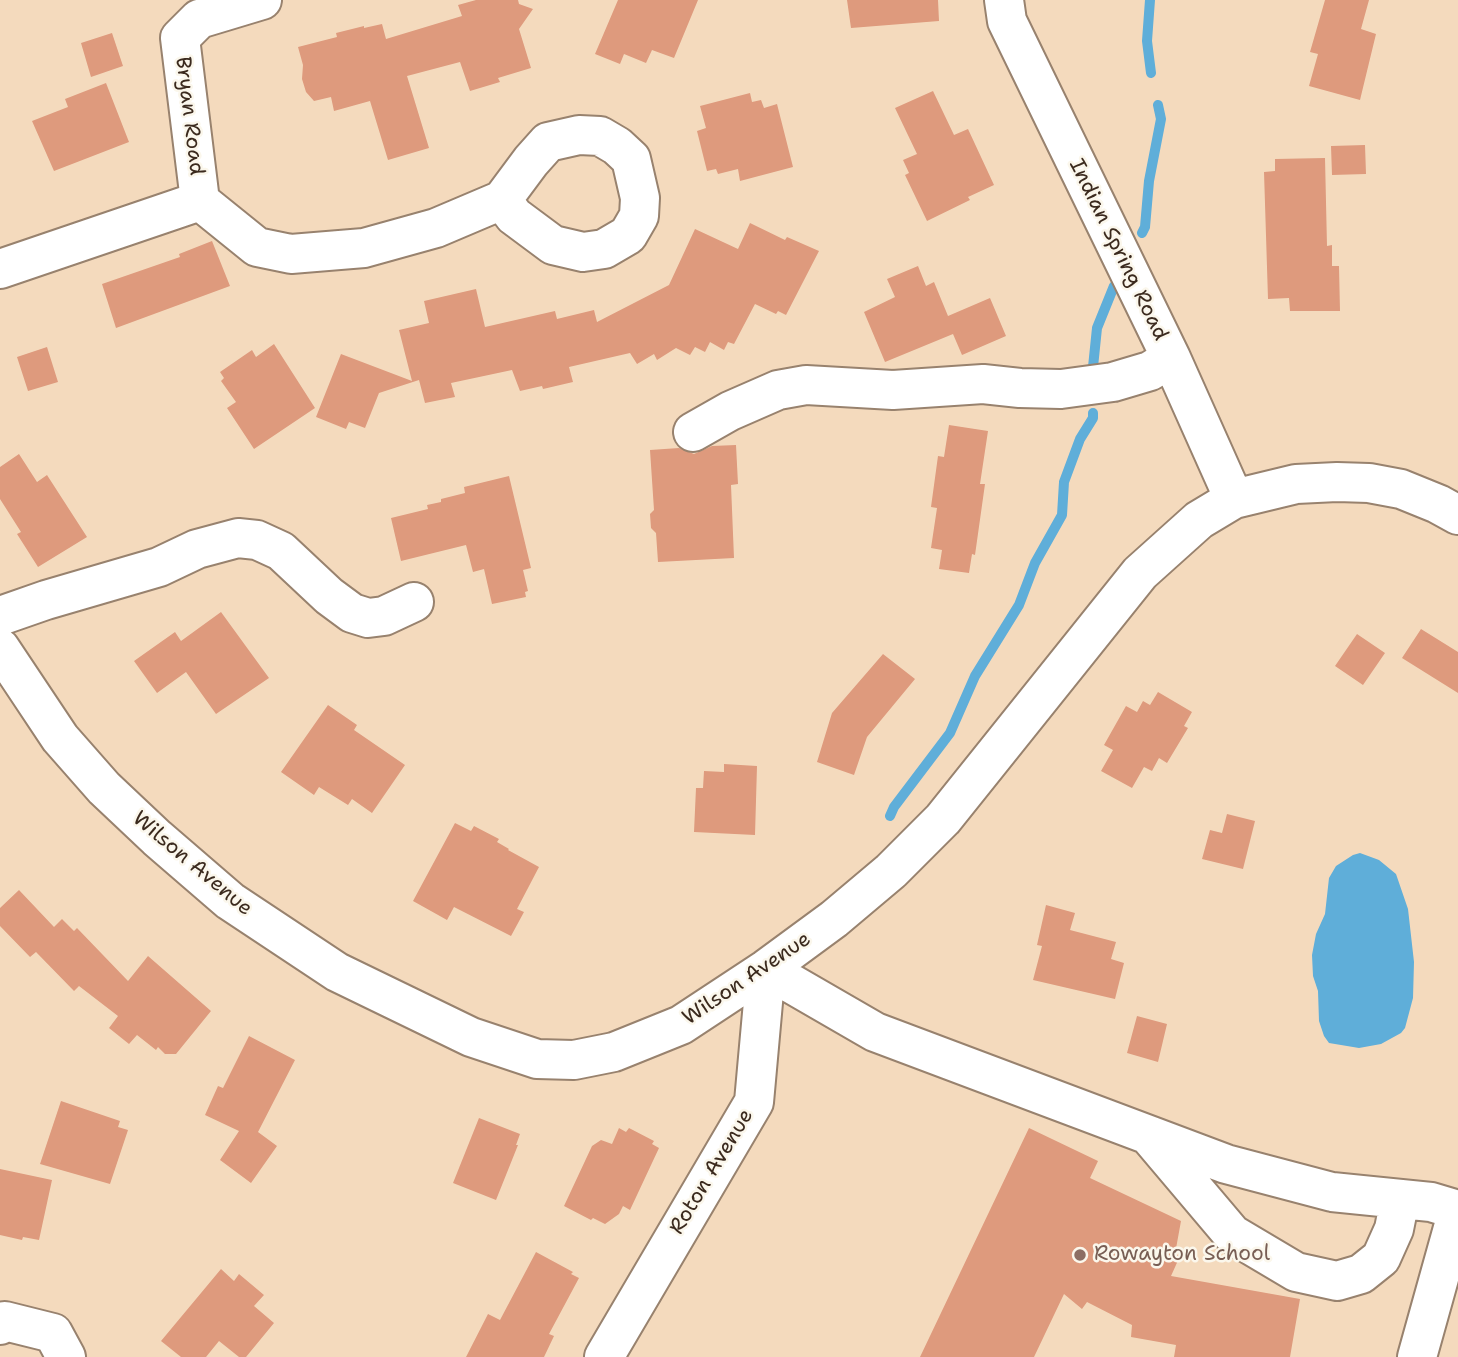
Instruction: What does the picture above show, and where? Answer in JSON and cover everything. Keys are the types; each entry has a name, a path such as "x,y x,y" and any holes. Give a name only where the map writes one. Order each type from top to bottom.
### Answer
{"street":[{"name":"Bryan Road","path":"0,269 200,201 180,37 199,19 262,0"},
{"name":"Indian Spring Road","path":"1004,0 1007,21 1171,358 1234,499"},
{"path":"200,201 257,247 291,254 364,248 436,228 502,200"},
{"path":"694,432 730,411 778,390 806,385 893,390 984,384 1061,389 1113,382 1150,371 1171,358"},
{"name":"Wilson Avenue","path":"0,648 60,737 104,788 230,901 337,972 471,1037 537,1059 573,1060 614,1052 681,1025 766,969 834,919 900,863 943,819 1140,573 1199,520 1234,499 1296,484 1369,483 1401,489 1438,504 1458,516"},
{"path":"0,616 159,568 197,549 238,538 257,540 281,551 352,614 368,618 384,616 414,602"},
{"path":"766,969 875,1032 1226,1164 1332,1192 1431,1202 1458,1210 1417,1357"},
{"name":"Roton Avenue","path":"604,1357 754,1102 766,969"},
{"path":"1147,1133 1232,1234 1296,1272 1337,1281 1361,1274 1381,1258 1394,1229 1399,1199"},
{"path":"0,1325 5,1321 53,1333 66,1357"}],"water":[{"path":"1360,853 1379,860 1396,874 1408,909 1414,962 1413,998 1405,1028 1381,1044 1359,1048 1329,1043 1324,1036 1319,1021 1318,991 1313,976 1312,955 1316,934 1325,914 1329,878 1336,866"}],"building":[{"path":"476,0 518,0 519,4 533,9 519,29 531,68 498,78 500,82 470,91 460,62 407,76 429,148 388,160 370,101 334,111 331,97 314,101 306,92 298,47 337,37 336,33 382,24 386,39 462,16 458,5"},
{"path":"618,0 698,0 674,58 652,50 646,63 624,54 620,64 595,54"},
{"path":"847,0 938,0 939,21 851,28"},
{"path":"1325,0 1369,0 1361,29 1376,34 1360,100 1309,86 1318,54 1310,52"},
{"path":"112,33 123,66 91,77 81,43"},
{"path":"106,83 129,142 54,171 32,121 68,107 65,99"},
{"path":"933,91 954,135 968,129 994,185 927,221 905,175 909,173 903,160 917,154 895,108"},
{"path":"750,93 752,102 761,100 764,108 777,104 793,167 740,181 738,169 718,174 716,169 707,171 697,131 706,128 700,106"},
{"path":"1365,145 1366,174 1332,175 1331,146"},
{"path":"1325,158 1327,246 1332,245 1332,266 1339,266 1340,311 1290,311 1289,298 1268,299 1264,172 1275,171 1275,159"},
{"path":"750,223 785,240 787,237 819,251 786,315 778,311 776,314 755,304 734,344 728,342 724,350 710,342 705,352 695,347 690,355 676,348 657,360 654,354 637,364 630,353 569,367 573,382 543,389 542,386 520,391 512,370 451,383 455,397 425,403 419,380 379,393 365,428 349,422 346,429 316,417 341,354 412,381 399,330 429,323 424,301 476,289 485,327 555,311 557,319 594,310 597,322 669,285 695,229 738,249"},
{"path":"212,241 230,286 116,328 102,284 180,257 179,254"},
{"path":"918,266 926,286 934,282 948,316 990,298 1006,336 962,355 953,334 885,362 864,312 895,297 887,279"},
{"path":"274,344 315,408 254,449 227,408 236,402 221,381 224,378 220,372 252,350 256,357"},
{"path":"47,347 58,382 28,391 17,357"},
{"path":"949,425 988,431 980,484 985,484 975,555 972,554 969,573 939,569 942,550 931,548 937,508 931,507 938,456 944,457"},
{"path":"736,445 738,484 731,485 734,558 658,562 656,533 651,528 650,514 654,510 650,450 679,448 694,454 712,446"},
{"path":"19,454 37,482 47,475 87,537 38,567 17,534 21,532 0,499 0,467"},
{"path":"509,476 531,568 523,570 528,591 525,592 526,597 492,604 484,569 473,572 466,545 401,561 391,518 428,509 427,505 465,493 464,487"},
{"path":"221,612 269,678 216,714 186,672 157,693 134,661 175,632 181,641"},
{"path":"1421,629 1458,652 1458,693 1402,658"},
{"path":"1357,634 1385,653 1363,685 1335,666"},
{"path":"883,654 915,679 867,737 854,775 817,762 832,713"},
{"path":"1158,692 1192,712 1184,726 1188,728 1167,763 1159,758 1152,771 1144,767 1132,788 1101,771 1113,750 1104,745 1126,706 1137,712 1143,701 1150,705"},
{"path":"328,705 357,725 354,730 405,765 372,813 352,799 348,805 319,787 314,795 281,772"},
{"path":"724,764 757,766 755,835 694,832 696,788 703,788 704,771 724,772"},
{"path":"1227,814 1255,821 1243,869 1202,859 1210,830 1222,833"},
{"path":"455,823 471,831 474,826 499,839 497,842 508,850 539,867 517,909 524,912 511,936 454,907 447,920 413,901"},
{"path":"19,890 54,927 62,919 74,931 77,928 128,981 148,956 211,1011 176,1054 165,1054 158,1047 156,1050 137,1035 129,1044 109,1028 118,1016 79,986 74,991 36,952 30,957 0,926 0,908"},
{"path":"1046,905 1075,913 1070,930 1116,942 1111,959 1124,963 1115,999 1033,980 1042,946 1037,945"},
{"path":"1137,1016 1167,1024 1158,1062 1127,1053"},
{"path":"249,1036 295,1060 258,1132 277,1146 251,1183 220,1160 239,1131 205,1115 218,1086 223,1088"},
{"path":"61,1101 120,1121 118,1127 128,1130 110,1184 40,1164"},
{"path":"479,1118 520,1134 496,1200 453,1183"},
{"path":"619,1128 626,1132 629,1128 654,1141 652,1144 659,1148 630,1210 623,1206 619,1214 605,1224 564,1206 592,1146 601,1140 612,1144"},
{"path":"1029,1128 1098,1161 1090,1178 1181,1221 1175,1254 1180,1256 1171,1276 1300,1299 1290,1357 1174,1357 1176,1345 1131,1337 1132,1325 1087,1302 1082,1309 1064,1294 1034,1357 920,1357"},
{"path":"0,1169 52,1180 39,1240 23,1237 22,1240 0,1235"},
{"path":"536,1252 579,1278 549,1334 554,1336 544,1357 466,1357 488,1314 500,1320"},
{"path":"221,1269 234,1281 239,1274 264,1295 254,1306 274,1323 246,1357 239,1357 219,1341 206,1357 181,1357 161,1341"}],"waterway":[{"path":"1150,0 1147,41 1151,73"},
{"path":"1142,233 1161,119 1158,105"},
{"path":"1093,367 1097,328 1114,286"},
{"path":"890,816 950,733 975,676 1019,605 1035,563 1062,515 1064,482 1093,413"}],"place":[{"name":"Rowayton School","path":"1080,1255"}]}
